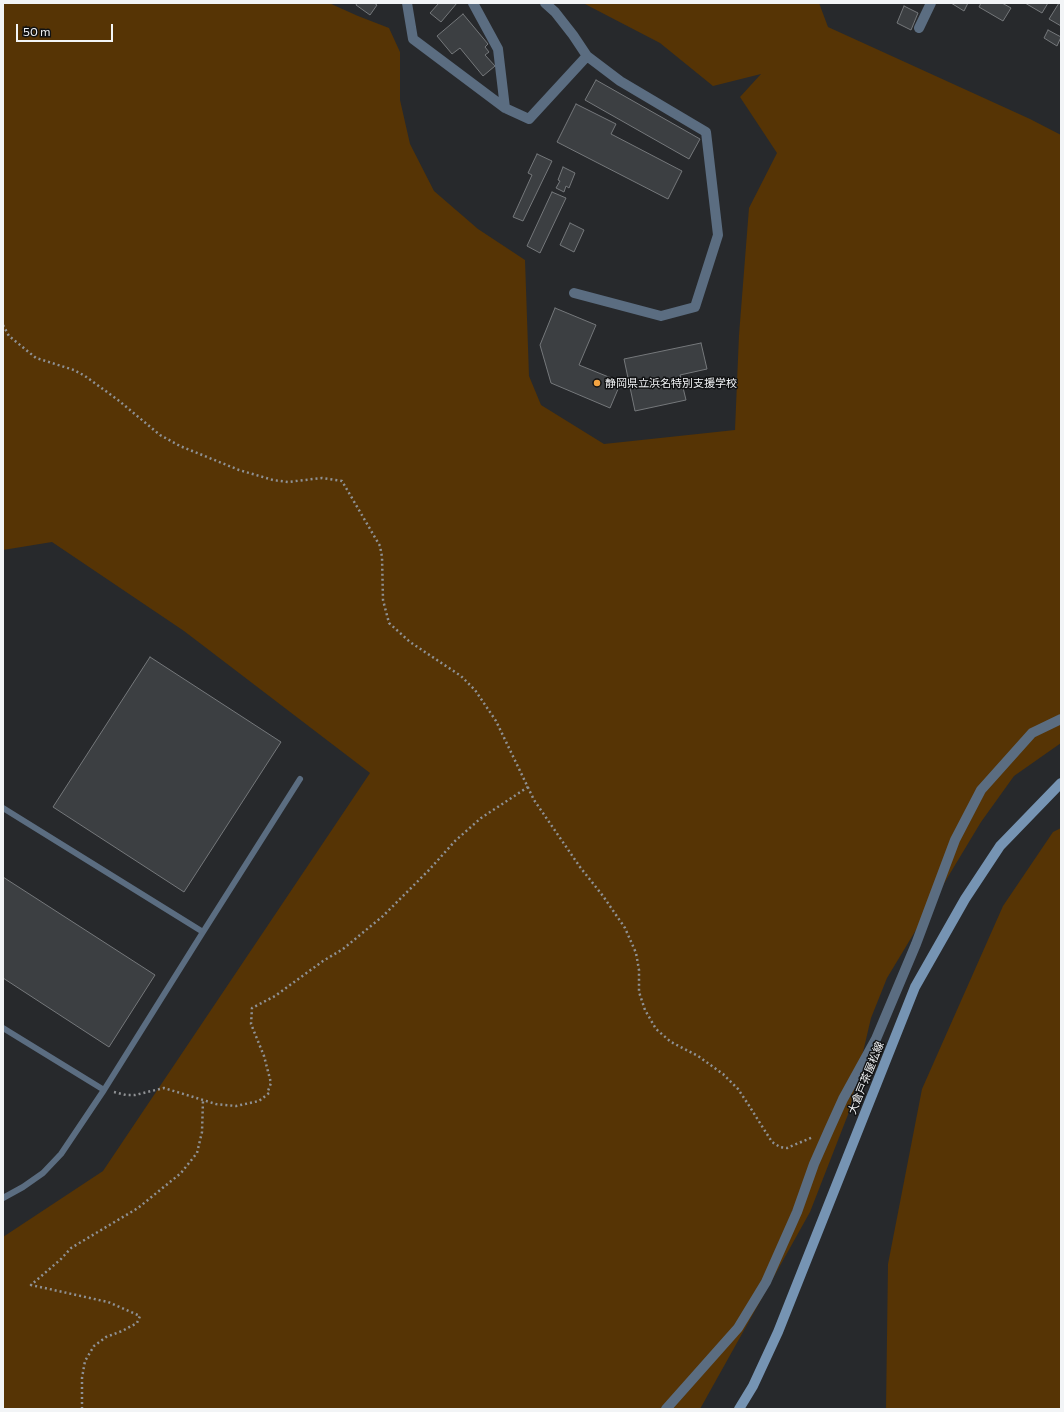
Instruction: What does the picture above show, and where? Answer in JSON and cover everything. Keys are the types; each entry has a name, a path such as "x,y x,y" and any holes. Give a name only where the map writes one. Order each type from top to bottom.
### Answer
{"street":[{"path":"408,3 413,38 504,108 529,119 587,56"},
{"path":"473,3 498,49 504,108"},
{"path":"545,3 555,12 587,56 620,81 706,132 718,235 695,307 661,316 574,293"},
{"path":"919,28 931,3"},
{"path":"666,1409 738,1328 766,1282 797,1212 814,1164 843,1099 876,1039 916,944 955,840 981,790 1032,733 1061,720"},
{"name":"大倉戸茶屋松線","path":"739,1409 753,1386 778,1332 915,987 965,899 1000,846 1061,783"}],"lane":[{"path":"3,1198 23,1187 42,1173 61,1154 104,1090 300,779"},
{"path":"3,808 203,932"},
{"path":"3,1028 104,1090"}],"path":[{"path":"3,325 10,336 36,358 74,370 85,376 118,400 160,435 180,446 239,470 274,480 288,482 322,478 342,481 380,546 382,557 383,600 389,623 410,642 461,676 475,690 496,721 534,800 580,867 603,896 625,928 636,953 639,970 639,992 645,1010 656,1029 671,1042 698,1056 723,1074 738,1089 772,1142 780,1147 787,1148 829,1130"},
{"path":"104,1090 126,1095 164,1088 216,1104 236,1106 259,1101 269,1093 268,1091 271,1083 264,1056 251,1024 252,1008 275,996 323,961 343,949 383,916 429,870 455,841 481,818 528,787"},
{"path":"82,1409 82,1378 85,1361 94,1346 106,1337 137,1323 140,1316 108,1302 31,1285 61,1260 71,1248 138,1208 181,1173 197,1153 202,1132 203,1100"}],"shaded area":[{"path":"3,3 329,3 389,28 400,52 400,100 410,144 434,191 478,229 525,260 529,376 541,405 604,444 735,430 739,335 749,208 777,153 740,97 761,74 713,86 660,43 583,3 819,3 828,27 1030,119 1061,135 1061,743 1014,776 981,822 887,978 871,1018 849,1112 810,1212 700,1409 3,1409 3,1237 103,1171 370,773 184,631 52,542 3,550"},
{"path":"1061,828 1061,1409 886,1409 888,1264 922,1089 1003,906 1053,832"}],"building":[{"path":"357,3 374,3 377,5 370,15 356,5"},
{"path":"439,3 457,3 441,22 430,13"},
{"path":"951,3 968,3 964,11"},
{"path":"981,3 1002,3 1011,8 1003,21 979,7"},
{"path":"1025,3 1048,3 1042,13"},
{"path":"1059,3 1061,5 1061,26 1049,19"},
{"path":"904,6 918,13 911,30 897,23"},
{"path":"463,14 488,44 485,47 489,52 485,55 495,66 483,76 460,48 452,54 437,36"},
{"path":"1048,30 1061,37 1057,46 1044,38"},
{"path":"596,80 700,139 689,159 585,100"},
{"path":"576,104 616,124 611,134 682,171 668,199 557,142"},
{"path":"537,154 552,161 523,221 513,217 532,175 528,173"},
{"path":"563,167 575,173 569,188 566,186 564,192 556,188 560,181 558,180"},
{"path":"552,192 566,198 540,253 527,246"},
{"path":"570,223 584,230 574,252 560,245"},
{"path":"555,308 596,325 579,365 621,382 610,408 551,383 540,345"},
{"path":"701,343 707,369 680,375 686,400 635,411 624,359"},
{"path":"150,657 281,742 184,892 53,807"},
{"path":"3,877 155,975 109,1047 3,978"}],"place":[{"name":"静岡県立浜名特別支援学校","path":"597,383"}]}
